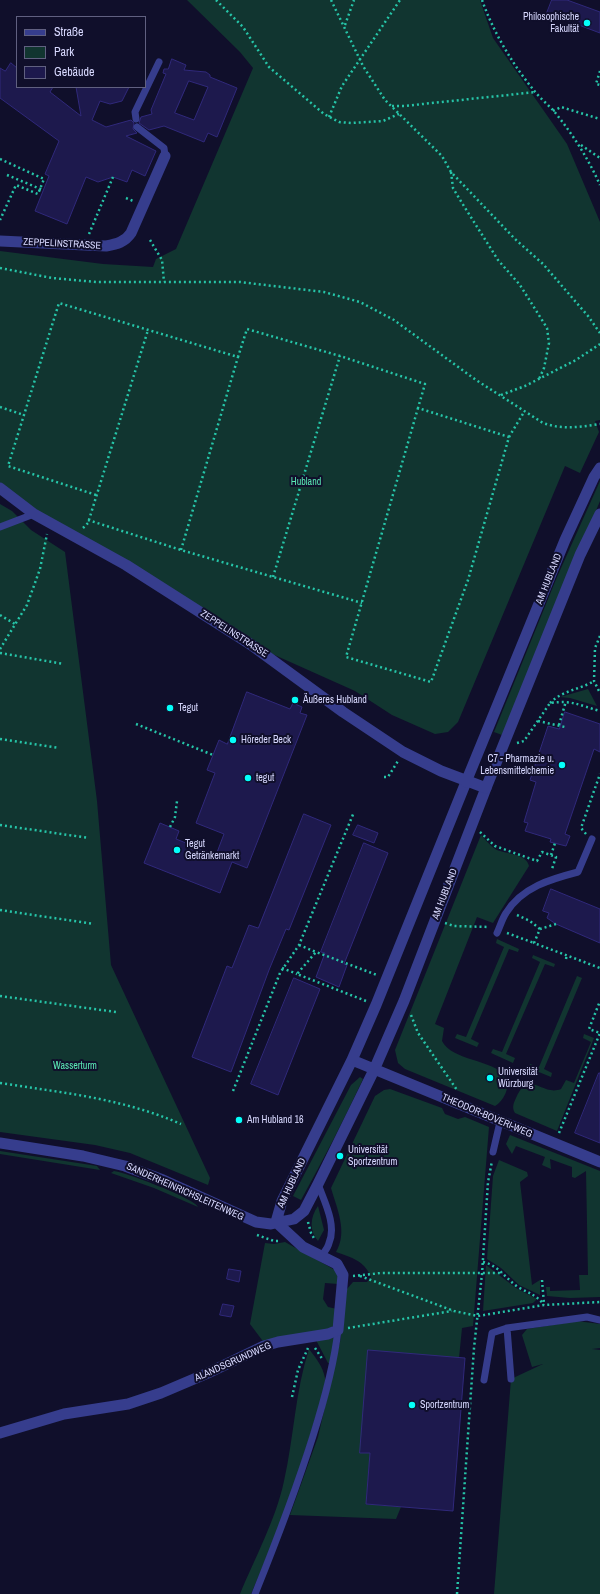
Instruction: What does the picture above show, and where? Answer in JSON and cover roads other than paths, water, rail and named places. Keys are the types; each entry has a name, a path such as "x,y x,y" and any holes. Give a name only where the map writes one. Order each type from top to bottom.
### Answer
{"street":[{"name":"ZEPPELINSTRASSE","path":"0,241 85,246 106,246 118,244 127,239 131,233 165,156"},
{"name":"AM HUBLAND","path":"600,468 594,477 565,540 376,1005 352,1060 282,1201 276,1222 294,1219 304,1211 374,1070 404,1001 486,788 580,555 600,514"},
{"name":"ZEPPELINSTRASSE","path":"0,488 34,514 126,565 250,644 343,712 403,752 466,782"},
{"path":"466,782 486,788"},
{"name":"THEODOR-BOVERI-WEG","path":"352,1060 600,1162"},
{"name":"SANDERHEINRICHSLEITENWEG","path":"0,1143 109,1161 163,1180 250,1220 263,1224 276,1222"},
{"path":"276,1222 292,1239 303,1247 337,1264 343,1275 338,1330"},
{"name":"ALANDSGRUNDWEG","path":"0,1433 64,1414 128,1404 161,1393 208,1373 264,1346 278,1342 308,1340 338,1330"}],"lane":[{"path":"136,119 135,112 159,62"},
{"path":"137,127 164,148 165,156"},
{"path":"0,527 34,514"},
{"path":"498,931 504,916 525,892 548,880 578,872 592,839"},
{"path":"493,1152 500,1122"},
{"path":"318,1184 329,1213 332,1232 330,1242 321,1257"},
{"path":"484,1380 492,1333 507,1328 587,1317 600,1320"},
{"path":"507,1328 511,1379"},
{"path":"255,1594 287,1515 329,1378 336,1350 338,1330"}],"place":[{"name":"Philosophische Fakultät","path":"587,23"},
{"name":"Äußeres Hubland","path":"295,700"},
{"name":"Tegut","path":"170,708"},
{"name":"Höreder Beck","path":"233,740"},
{"name":"C7 - Pharmazie u. Lebensmittelchemie","path":"562,765"},
{"name":"tegut","path":"248,778"},
{"name":"Tegut Getränkemarkt","path":"177,850"},
{"name":"Universität Würzburg","path":"490,1078"},
{"name":"Am Hubland 16","path":"239,1120"},
{"name":"Universität Sportzentrum","path":"340,1156"},
{"name":"Sportzentrum","path":"412,1405"}],"park label":[{"name":"Hubland","path":"306,482"},
{"name":"Wasserturm","path":"75,1066"}]}
